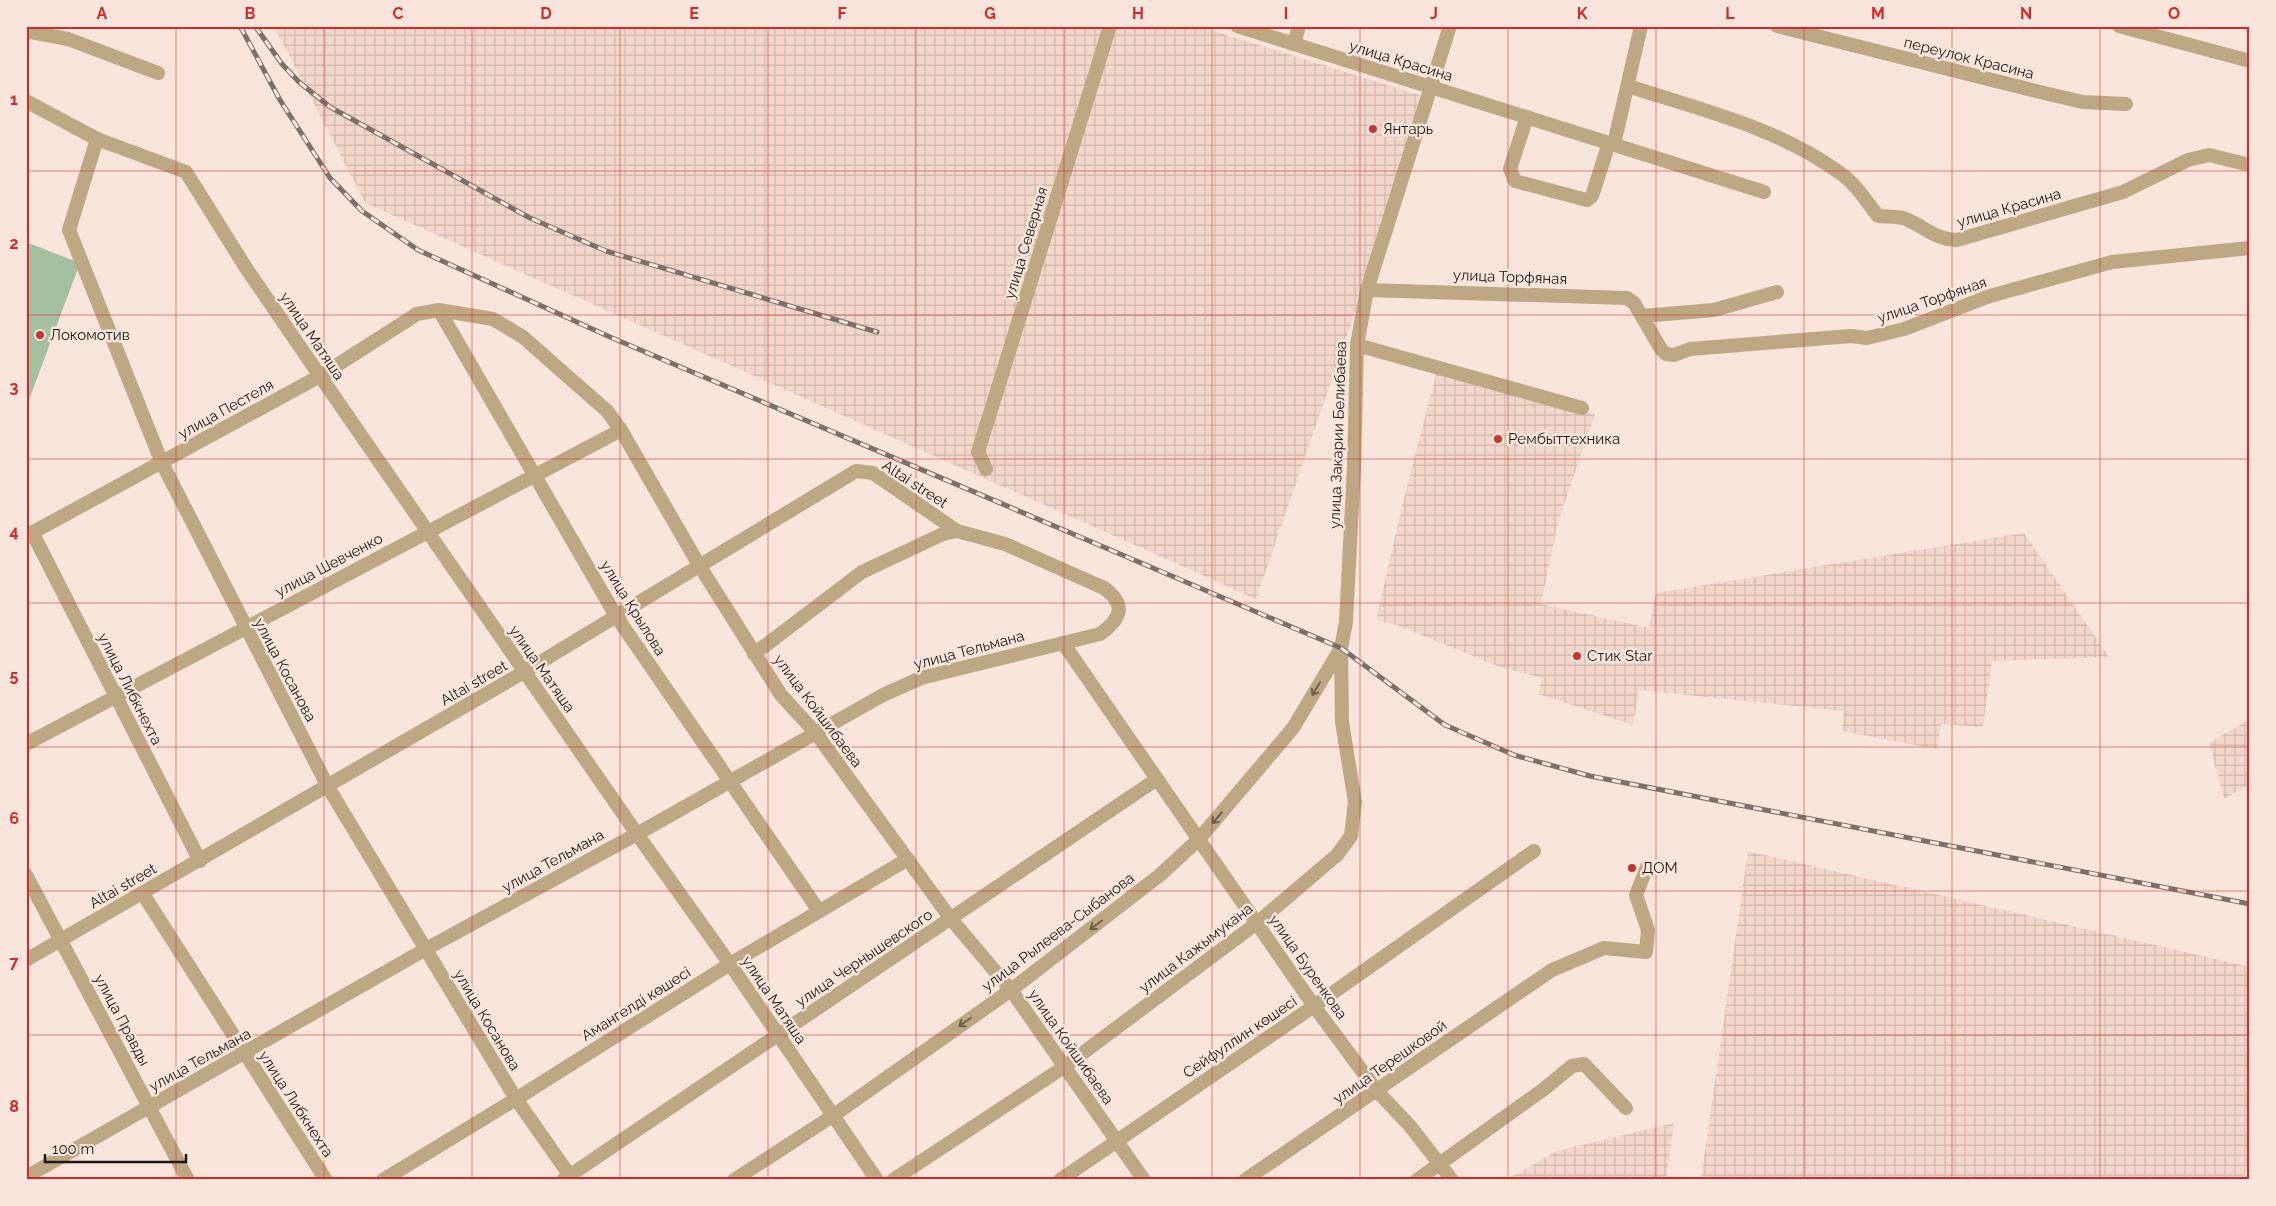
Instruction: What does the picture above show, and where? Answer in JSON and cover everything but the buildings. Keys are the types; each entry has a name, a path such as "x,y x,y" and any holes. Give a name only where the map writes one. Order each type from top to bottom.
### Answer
{"street":[{"name":"улица Северная","path":"986,469 978,452 1110,26"},
{"name":"улица Красина","path":"1237,26 1764,192"},
{"path":"1294,44 1299,26"},
{"name":"улица Закарии Белибаева","path":"1341,648 1346,622 1354,467 1357,345 1367,290 1450,26"},
{"path":"1527,117 1510,169 1515,180 1586,200 1592,196 1611,143 1628,86 1641,26"},
{"name":"переулок Красина","path":"1777,26 2083,102 2126,104"},
{"path":"2119,26 2250,61"},
{"path":"26,31 68,40 158,72"},
{"name":"улица Красина","path":"1628,86 1758,127 1796,145 1841,173 1878,216 1905,218 1928,233 1945,240 1957,240 2123,192 2188,160 2209,155 2250,165"},
{"path":"26,101 97,139"},
{"name":"улица Матяша","path":"97,139 186,172 246,268 320,376 524,672 730,964 877,1180"},
{"name":"улица Косанова","path":"97,139 69,230 162,463 328,787 516,1099 569,1178"},
{"name":"улица Торфяная","path":"1367,290 1627,298 1634,303 1666,354 1674,355 1690,349 1851,336 1867,338 1904,329 1990,296 2112,262 2250,248"},
{"path":"1642,316 1714,310 1777,292"},
{"name":"улица Пестеля","path":"29,534 320,376 417,314 439,310"},
{"name":"улица Койшибаева","path":"439,310 493,319 523,338 607,411 621,430 699,566 782,696 815,732 951,919 1010,990 1144,1180"},
{"name":"улица Крылова","path":"439,310 616,616 819,911"},
{"path":"1357,345 1582,408"},
{"name":"улица Шевченко","path":"26,744 621,430"},
{"name":"Altai street","path":"26,960 524,672 856,471 873,474 957,531"},
{"path":"754,654 862,572 943,534 957,531"},
{"name":"улица Тельмана","path":"26,1177 426,949 637,834 815,732 883,696 921,678 1100,634 1114,623 1119,610 1114,596 1104,588 1005,544 957,531"},
{"name":"улица Либкнехта","path":"29,534 200,861"},
{"name":"улица Буренкова","path":"1063,643 1314,1006 1377,1091 1410,1126 1438,1165 1452,1180"},
{"name":"улица Рылеева-Сыбанова","path":"734,1180 834,1115 1010,990 1145,887 1199,839 1293,728 1341,648"},
{"name":"улица Кажымукана","path":"893,1180 1064,1067 1257,923 1337,856 1351,836 1355,802 1342,722 1341,648"},
{"name":"улица Чернышевского","path":"569,1178 1157,780"},
{"name":"Сейфуллин көшесі","path":"1060,1180 1314,1006 1534,851"},
{"name":"Амангелді көшесі","path":"383,1180 516,1099 730,964 908,859"},
{"name":"улица Терешковой","path":"1245,1180 1552,970 1604,948 1646,952 1648,930 1636,895 1647,867"},
{"name":"улица Правды","path":"26,875 188,1180"},
{"name":"улица Либкнехта","path":"143,894 326,1180"},
{"path":"1416,1180 1544,1089 1572,1066 1584,1064 1626,1108"}],"shaded area":[{"path":"274,26 1198,26 1429,98 1256,599 365,203"},
{"path":"1437,371 1595,414 1558,522 1541,604 1649,628 1656,593 2024,533 2109,657 1992,661 1983,727 1941,724 1937,749 1842,731 1844,711 1639,690 1633,725 1538,694 1542,678 1500,667 1397,625 1376,620 1405,494"},
{"path":"2250,719 2250,784 2224,799 2209,743"},
{"path":"1748,851 2250,967 2250,1155 2243,1180 1701,1180"},
{"path":"1674,1123 1666,1180 1506,1180 1557,1151"}],"green space":[{"name":"Локомотив","path":"26,242 80,263 26,408"}],"railway":[{"path":"240,26 280,100 330,178 362,211 418,250 610,337 1341,648 1445,725 1514,755 1590,776 2250,904"},
{"path":"255,26 282,64 299,82 330,107 530,218 606,251 877,332"}],"place":[{"name":"Янтарь","path":"1373,129"},
{"name":"Локомотив","path":"40,335"},
{"name":"Рембыттехника","path":"1498,439"},
{"name":"Стик Star","path":"1577,656"},
{"name":"ДОМ","path":"1632,868"}]}
